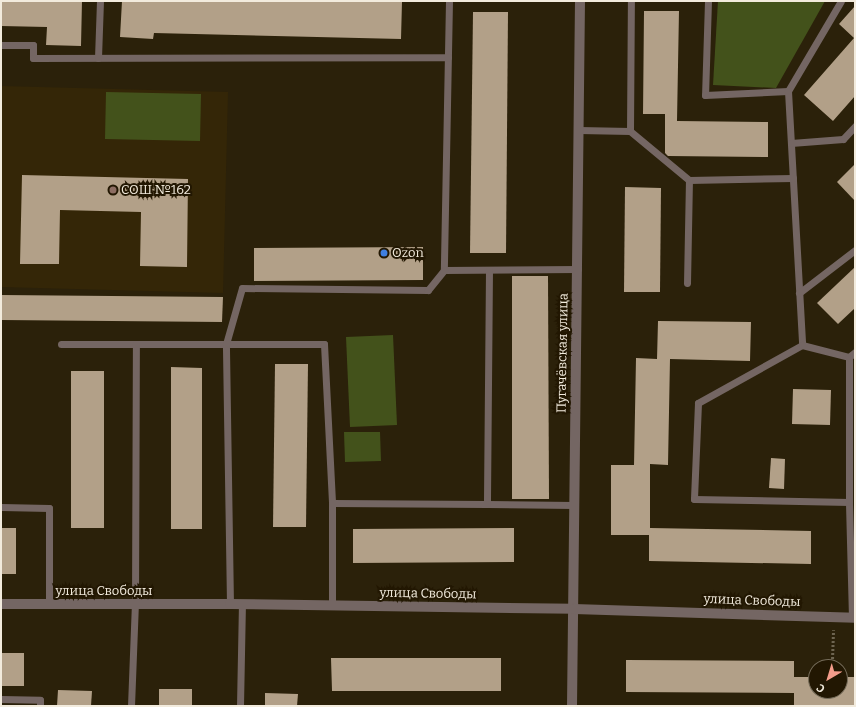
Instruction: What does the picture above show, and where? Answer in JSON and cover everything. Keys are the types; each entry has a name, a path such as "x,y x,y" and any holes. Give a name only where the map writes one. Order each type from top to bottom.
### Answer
{"street":[{"name":"Пугачёвская улица","path":"572,706 580,1"},
{"name":"улица Свободы","path":"1,604 242,604 574,609 854,618"}],"lane":[{"path":"98,58 100,1"},
{"path":"230,604 226,344 242,288 428,290 444,270 449,1"},
{"path":"630,131 632,1"},
{"path":"708,1 705,95 788,91"},
{"path":"802,345 788,91 841,1"},
{"path":"1,45 33,45 33,58 448,57"},
{"path":"791,143 843,139 855,126"},
{"path":"579,130 630,131 689,180 793,178"},
{"path":"687,283 689,180"},
{"path":"799,293 855,250"},
{"path":"444,270 578,269"},
{"path":"487,504 489,270"},
{"path":"61,344 324,344 332,503 332,606"},
{"path":"131,706 135,604 136,344"},
{"path":"849,502 694,498 698,403 802,345 852,354 849,502 854,618"},
{"path":"332,503 574,505"},
{"path":"1,507 49,508 49,604"},
{"path":"240,706 242,604"},
{"path":"1,700 40,700 40,706"}],"path":[{"path":"832,659 833,617"}],"shaded area":[{"name":"СОШ №162","path":"1,86 228,92 223,293 1,287"}],"green space":[{"path":"718,1 825,1 776,88 713,85"},
{"path":"106,92 201,94 200,141 105,139"},
{"path":"393,335 397,425 350,427 346,337"},
{"path":"344,432 380,432 381,461 345,462"}],"building":[{"path":"1,1 82,1 81,46 46,45 47,27 1,26"},
{"path":"122,1 402,2 401,39 154,33 153,39 120,37"},
{"path":"855,6 855,96 833,121 804,95 854,38 839,24"},
{"path":"644,11 679,11 677,121 768,122 768,157 668,156 665,153 665,114 643,114"},
{"path":"473,12 508,12 506,253 470,253"},
{"path":"855,164 855,201 837,182"},
{"path":"22,175 188,179 187,267 140,266 141,212 60,210 59,264 20,264"},
{"path":"625,187 661,188 660,292 624,292"},
{"path":"423,247 423,280 254,281 254,248"},
{"path":"855,267 855,308 838,324 817,303"},
{"path":"512,276 548,276 549,499 512,499"},
{"path":"1,295 223,297 222,322 1,320"},
{"path":"658,321 751,322 750,361 670,359 668,465 650,464 650,528 811,531 811,564 649,561 649,535 611,535 611,465 634,465 636,358 657,359"},
{"path":"275,364 308,364 306,527 273,527"},
{"path":"171,367 202,368 202,529 171,529"},
{"path":"71,371 104,371 104,528 71,528"},
{"path":"793,389 831,390 830,425 792,424"},
{"path":"771,458 785,459 784,489 769,488"},
{"path":"1,528 16,528 16,574 1,574"},
{"path":"514,528 514,562 353,563 353,529"},
{"path":"1,653 24,653 24,686 1,686"},
{"path":"331,658 501,658 501,691 332,691"},
{"path":"626,660 794,661 794,677 808,677 808,699 848,699 848,677 855,677 855,706 794,705 794,693 626,692"},
{"path":"159,689 192,689 192,706 159,706"},
{"path":"58,690 92,691 91,706 57,706"},
{"path":"265,693 298,694 297,706 265,706"}],"place":[{"name":"СОШ №162","path":"113,190"},
{"name":"Ozon","path":"384,253"}]}
